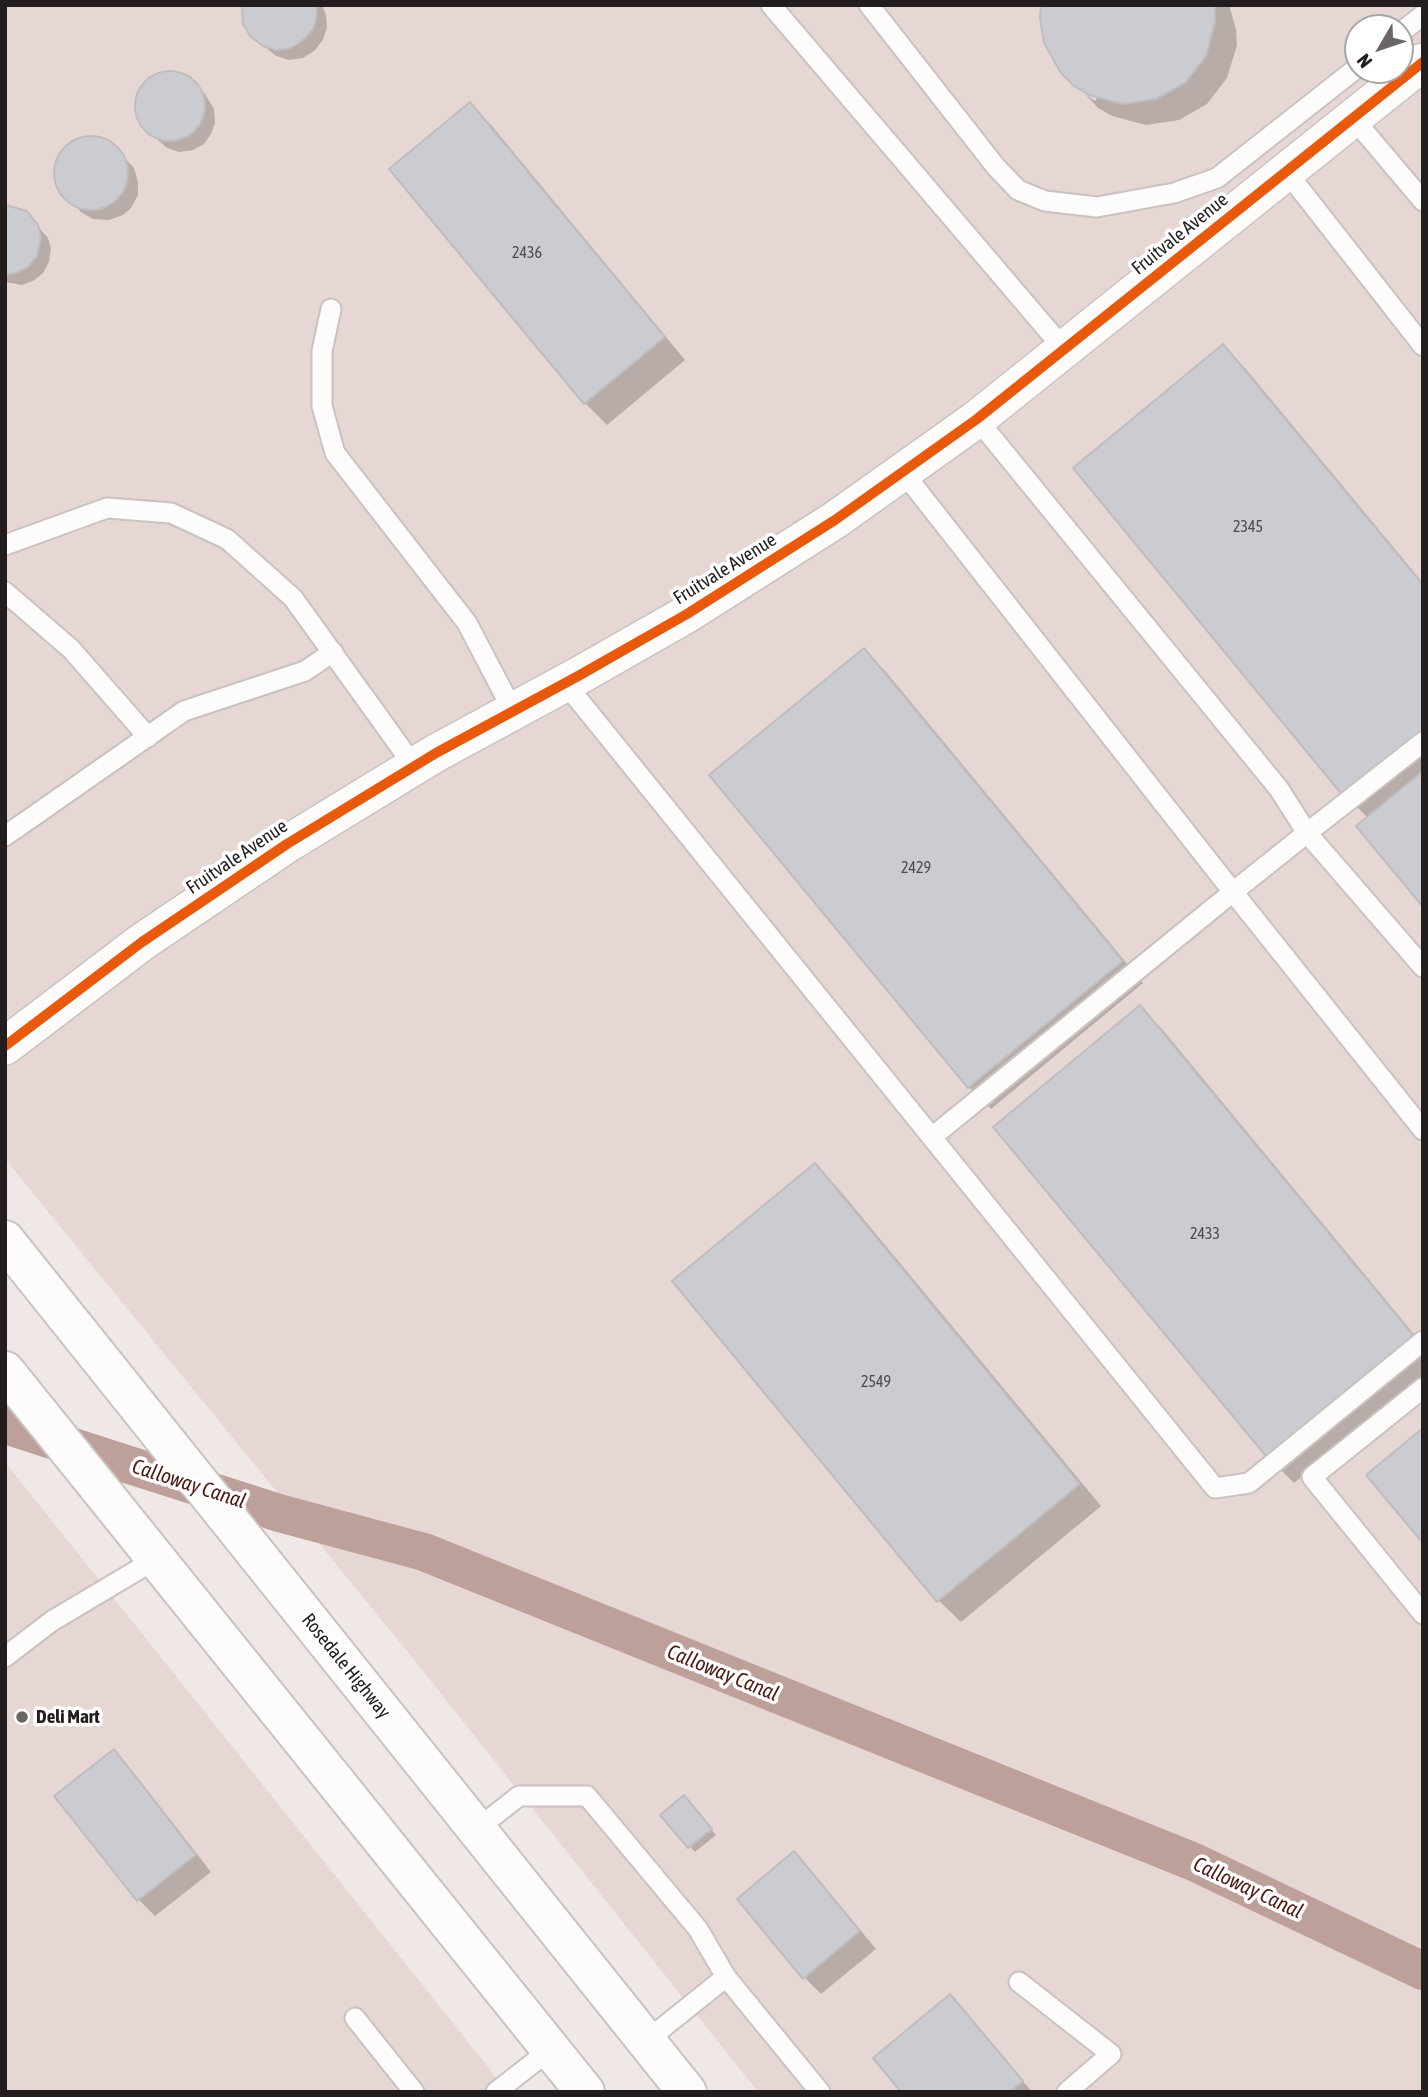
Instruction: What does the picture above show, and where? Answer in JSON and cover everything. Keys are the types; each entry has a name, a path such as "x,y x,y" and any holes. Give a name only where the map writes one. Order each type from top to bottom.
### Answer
{"main road":[{"name":"Rosedale Highway","path":"5,1240 687,2092"},
{"path":"5,1371 585,2092"}],"street":[{"name":"Fruitvale Avenue","path":"5,1046 153,934 287,844 414,766 687,614 835,520 977,419 1423,62"}],"lane":[{"path":"771,5 1064,349"},
{"path":"869,5 996,167 1018,190 1045,201 1097,207 1174,193 1217,178 1344,78"},
{"path":"1353,118 1423,201"},
{"path":"1286,172 1423,346"},
{"path":"331,309 322,351 322,406 335,453 467,623 513,711"},
{"path":"977,419 1279,789 1307,833 1423,967"},
{"path":"903,472 1423,1130"},
{"path":"5,545 107,508 172,513 228,539 293,598 414,766"},
{"path":"5,592 71,649 148,737"},
{"path":"5,836 184,711 306,671 332,652"},
{"path":"565,683 1215,1488 1249,1483 1423,1341"},
{"path":"932,1137 1233,892 1423,742"},
{"path":"1423,1388 1312,1477 1423,1614"},
{"path":"5,1657 52,1620 156,1559"},
{"path":"477,1829 519,1796 587,1796 698,1929 726,1977 820,2092"},
{"path":"646,2041 726,1977"},
{"path":"1019,1982 1111,2054 1067,2092"},
{"path":"355,2018 414,2092"},
{"path":"496,2092 551,2049"}],"shaded area":[{"path":"5,5 1423,5 1423,2092 758,2092 415,1661 5,1159"},
{"path":"5,1462 508,2092 5,2092"}],"building":[{"path":"242,5 316,5 317,16 313,29 303,40 291,48 276,50 263,46 251,37 243,24"},
{"path":"1041,5 1215,5 1215,22 1206,56 1185,83 1156,99 1123,104 1089,95 1074,86 1061,73 1044,43"},
{"path":"170,71 195,81 205,106 195,131 170,141 145,131 135,106 145,81"},
{"path":"470,102 665,337 584,404 389,169"},
{"path":"91,136 105,139 117,147 125,159 128,173 125,187 117,199 105,207 91,210 77,207 65,199 57,187 54,173 57,159 65,147 77,139"},
{"path":"5,205 27,211 38,225 41,237 37,256 28,267 6,275"},
{"path":"1223,344 1423,585 1423,732 1344,797 1073,468"},
{"path":"864,648 1123,961 968,1088 709,775"},
{"path":"1423,771 1423,907 1356,826"},
{"path":"1140,1005 1418,1341 1271,1462 993,1127"},
{"path":"815,1163 1080,1484 937,1602 672,1281"},
{"path":"1423,1428 1423,1543 1366,1475"},
{"path":"114,1749 196,1855 137,1901 54,1796"},
{"path":"684,1795 712,1829 688,1848 660,1815"},
{"path":"794,1851 860,1931 803,1979 737,1899"},
{"path":"950,1994 1023,2081 1010,2092 901,2092 873,2058"}],"waterway":[{"name":"Calloway Canal","path":"5,1425 279,1513 424,1552 1194,1862 1423,1971"}],"cycle path":[{"path":"5,1046 142,942 287,844 436,753 687,614 835,520 977,419 1423,62"}],"place":[{"name":"Deli Mart","path":"22,1717"}]}
